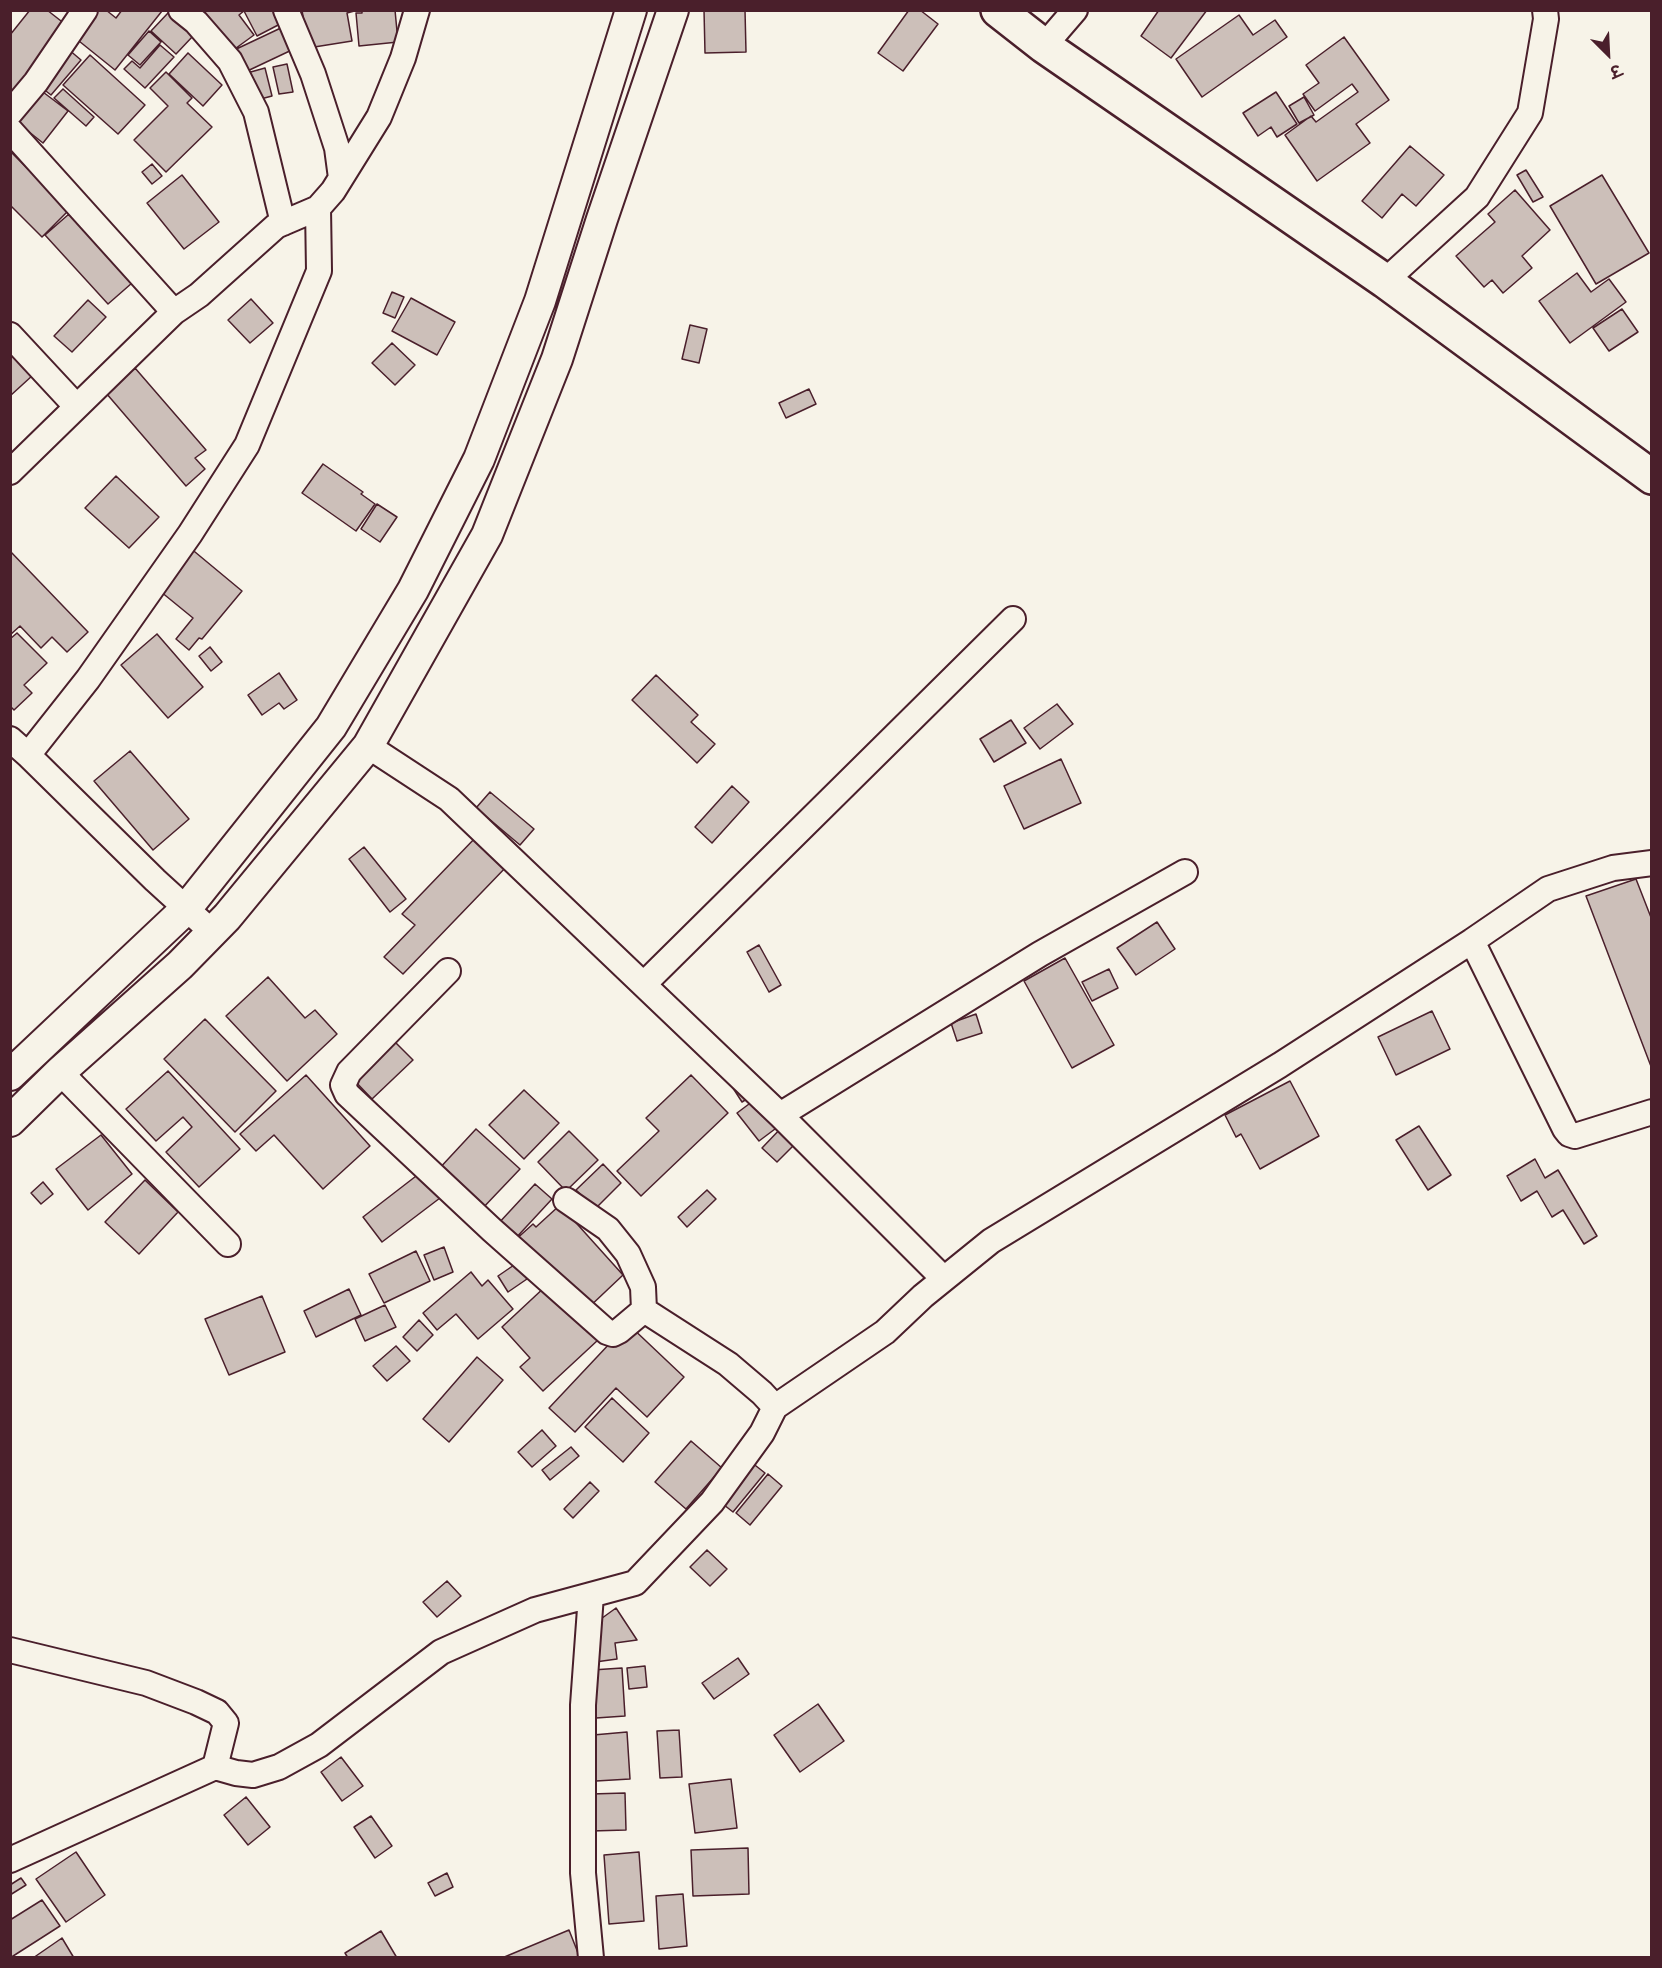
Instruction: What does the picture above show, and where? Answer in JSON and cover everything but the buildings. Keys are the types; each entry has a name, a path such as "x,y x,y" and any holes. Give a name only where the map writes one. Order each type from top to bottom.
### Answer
{"main road":[{"path":"998,10 1044,46 1385,281 1652,477"}],"street":[{"path":"10,113 36,82 86,10"},
{"path":"182,10 196,22 230,61 256,112 283,223"},
{"path":"286,10 313,74 337,148 341,178"},
{"path":"10,472 174,312 199,296 276,226 318,208 333,191 379,117 403,58 417,10"},
{"path":"10,1075 186,909 331,727 414,590 474,469 540,301 631,10"},
{"path":"10,1121 60,1072 180,965 227,917 368,746 487,535 557,359 673,10"},
{"path":"1044,46 1075,10"},
{"path":"1385,281 1477,197 1530,113 1546,19 1545,10"},
{"path":"10,130 174,312"},
{"path":"212,932 19,747 88,679 190,534 247,445 319,271 318,208"},
{"path":"10,335 76,406"},
{"path":"644,984 1013,619"},
{"path":"368,746 448,799 780,1115 944,1279"},
{"path":"10,1860 215,1767 253,1775 279,1767 319,1745 441,1652 535,1610 635,1583 712,1502 762,1433 775,1407 885,1332 991,1241 1280,1065 1548,889 1613,868 1652,863"},
{"path":"780,1115 1040,954 1185,872"},
{"path":"1472,941 1569,1134 1575,1136 1652,1112"},
{"path":"448,971 349,1072 343,1085 346,1095 607,1332 612,1334 619,1331 644,1310"},
{"path":"60,1072 228,1244"},
{"path":"566,1200 608,1229 628,1254 642,1287 644,1310"},
{"path":"644,1310 728,1364 775,1407"},
{"path":"591,1595 583,1705 583,1873 591,1958"},
{"path":"10,1650 146,1683 216,1712 226,1723 215,1767"}]}
